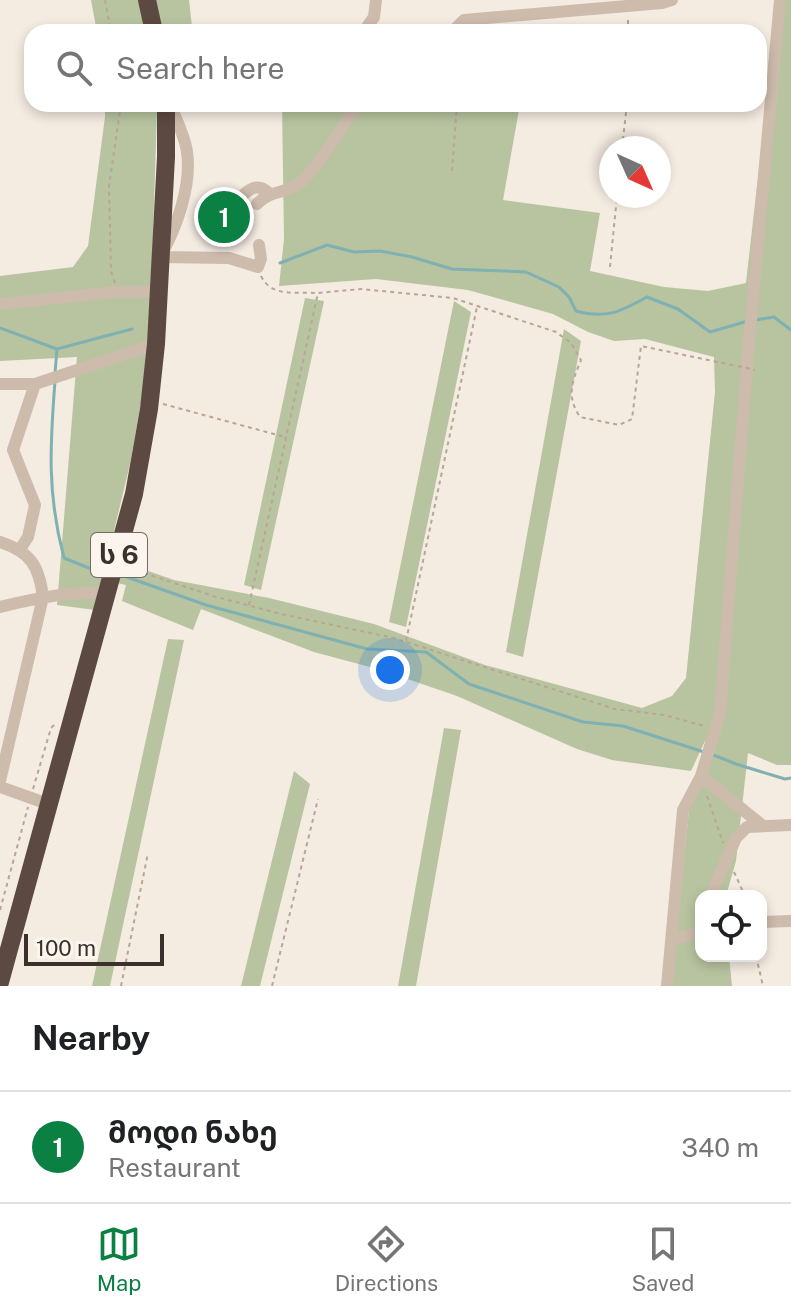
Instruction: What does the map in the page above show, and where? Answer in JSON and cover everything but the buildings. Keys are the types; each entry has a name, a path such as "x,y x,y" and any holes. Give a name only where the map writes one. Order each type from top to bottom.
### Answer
{"highway":[{"path":"147,0 152,24"},
{"name":"ს 6","path":"0,982 134,494 156,344 168,112"}],"street":[{"path":"369,24 374,17 376,0"},
{"path":"460,24 464,20 672,0"},
{"path":"667,986 683,810 701,776 720,713 780,0"},
{"path":"257,204 270,194 288,191 303,180 352,112"},
{"path":"241,197 255,187 265,189 270,194"},
{"path":"160,257 229,258 258,267 261,259 259,245"},
{"path":"0,304 118,292 158,292"},
{"path":"0,384 35,384 156,344"},
{"path":"20,549 28,537 35,505 13,450 35,384"},
{"path":"0,542 20,549 37,568 43,597 0,781"},
{"path":"0,607 43,597 84,592 109,593"},
{"path":"701,776 763,826"},
{"path":"0,787 48,804"},
{"path":"713,890 736,838 747,827 791,825"},
{"path":"767,922 791,921"},
{"path":"672,940 695,934"}],"path":[{"path":"105,0 110,24"},
{"path":"628,5 628,24"},
{"path":"118,292 111,271 109,186 120,112"},
{"path":"452,171 456,112"},
{"path":"623,136 626,112"},
{"path":"610,267 616,208"},
{"path":"258,267 262,281 278,292 318,293 361,289 453,298 544,327 571,343 581,360 572,382 571,403 580,417 619,425 632,419 641,346 755,370"},
{"path":"249,605 318,293"},
{"path":"406,642 477,304"},
{"path":"150,401 286,437"},
{"path":"116,564 249,605 406,642 615,709 665,715 715,730"},
{"path":"701,776 727,857 742,890"},
{"path":"272,986 318,799"},
{"path":"121,986 148,853"},
{"path":"757,962 763,986"}],"green space":[{"path":"91,0 139,0 144,24 96,24"},
{"path":"155,0 189,0 192,24 160,24"},
{"path":"778,0 791,0 791,765 777,765 748,753 736,861 728,890 695,890 695,962 730,962 732,986 672,986 689,809 716,747 705,741 691,771 612,760 577,749 457,696 381,670 314,652 201,609 193,630 122,601 126,585 117,583 122,562 174,580 269,598 374,624 485,665 642,708 672,696 686,678 715,392 714,357 645,339 614,341 553,314 468,290 376,279 279,286 284,239 282,112 519,112 503,200 600,213 590,271 664,287 708,291 746,283"},
{"path":"105,112 157,112 149,357 130,464 95,610 57,605 77,357 0,361 0,276 73,267 88,246"},
{"path":"305,298 324,301 261,590 244,585"},
{"path":"454,301 471,312 406,627 389,622"},
{"path":"564,329 581,341 523,657 506,652"},
{"path":"168,639 184,640 110,986 92,986"},
{"path":"444,728 461,730 416,986 398,986"},
{"path":"294,771 310,784 260,986 241,986"}],"waterway":[{"path":"280,263 327,245 354,252 380,251 452,269 526,272 559,287 576,311 613,313 647,297 678,309 710,332 748,321"},
{"path":"755,320 774,317 791,330"},
{"path":"0,328 57,349 132,329"},
{"path":"55,373 57,349"},
{"path":"55,381 52,491 64,558 99,572"},
{"path":"124,576 206,605 367,649 426,652 469,684 583,722 623,726 704,752"},
{"path":"711,754 785,779 791,778"}],"place":[{"name":"მოდი ნახე","path":"224,217"}]}
